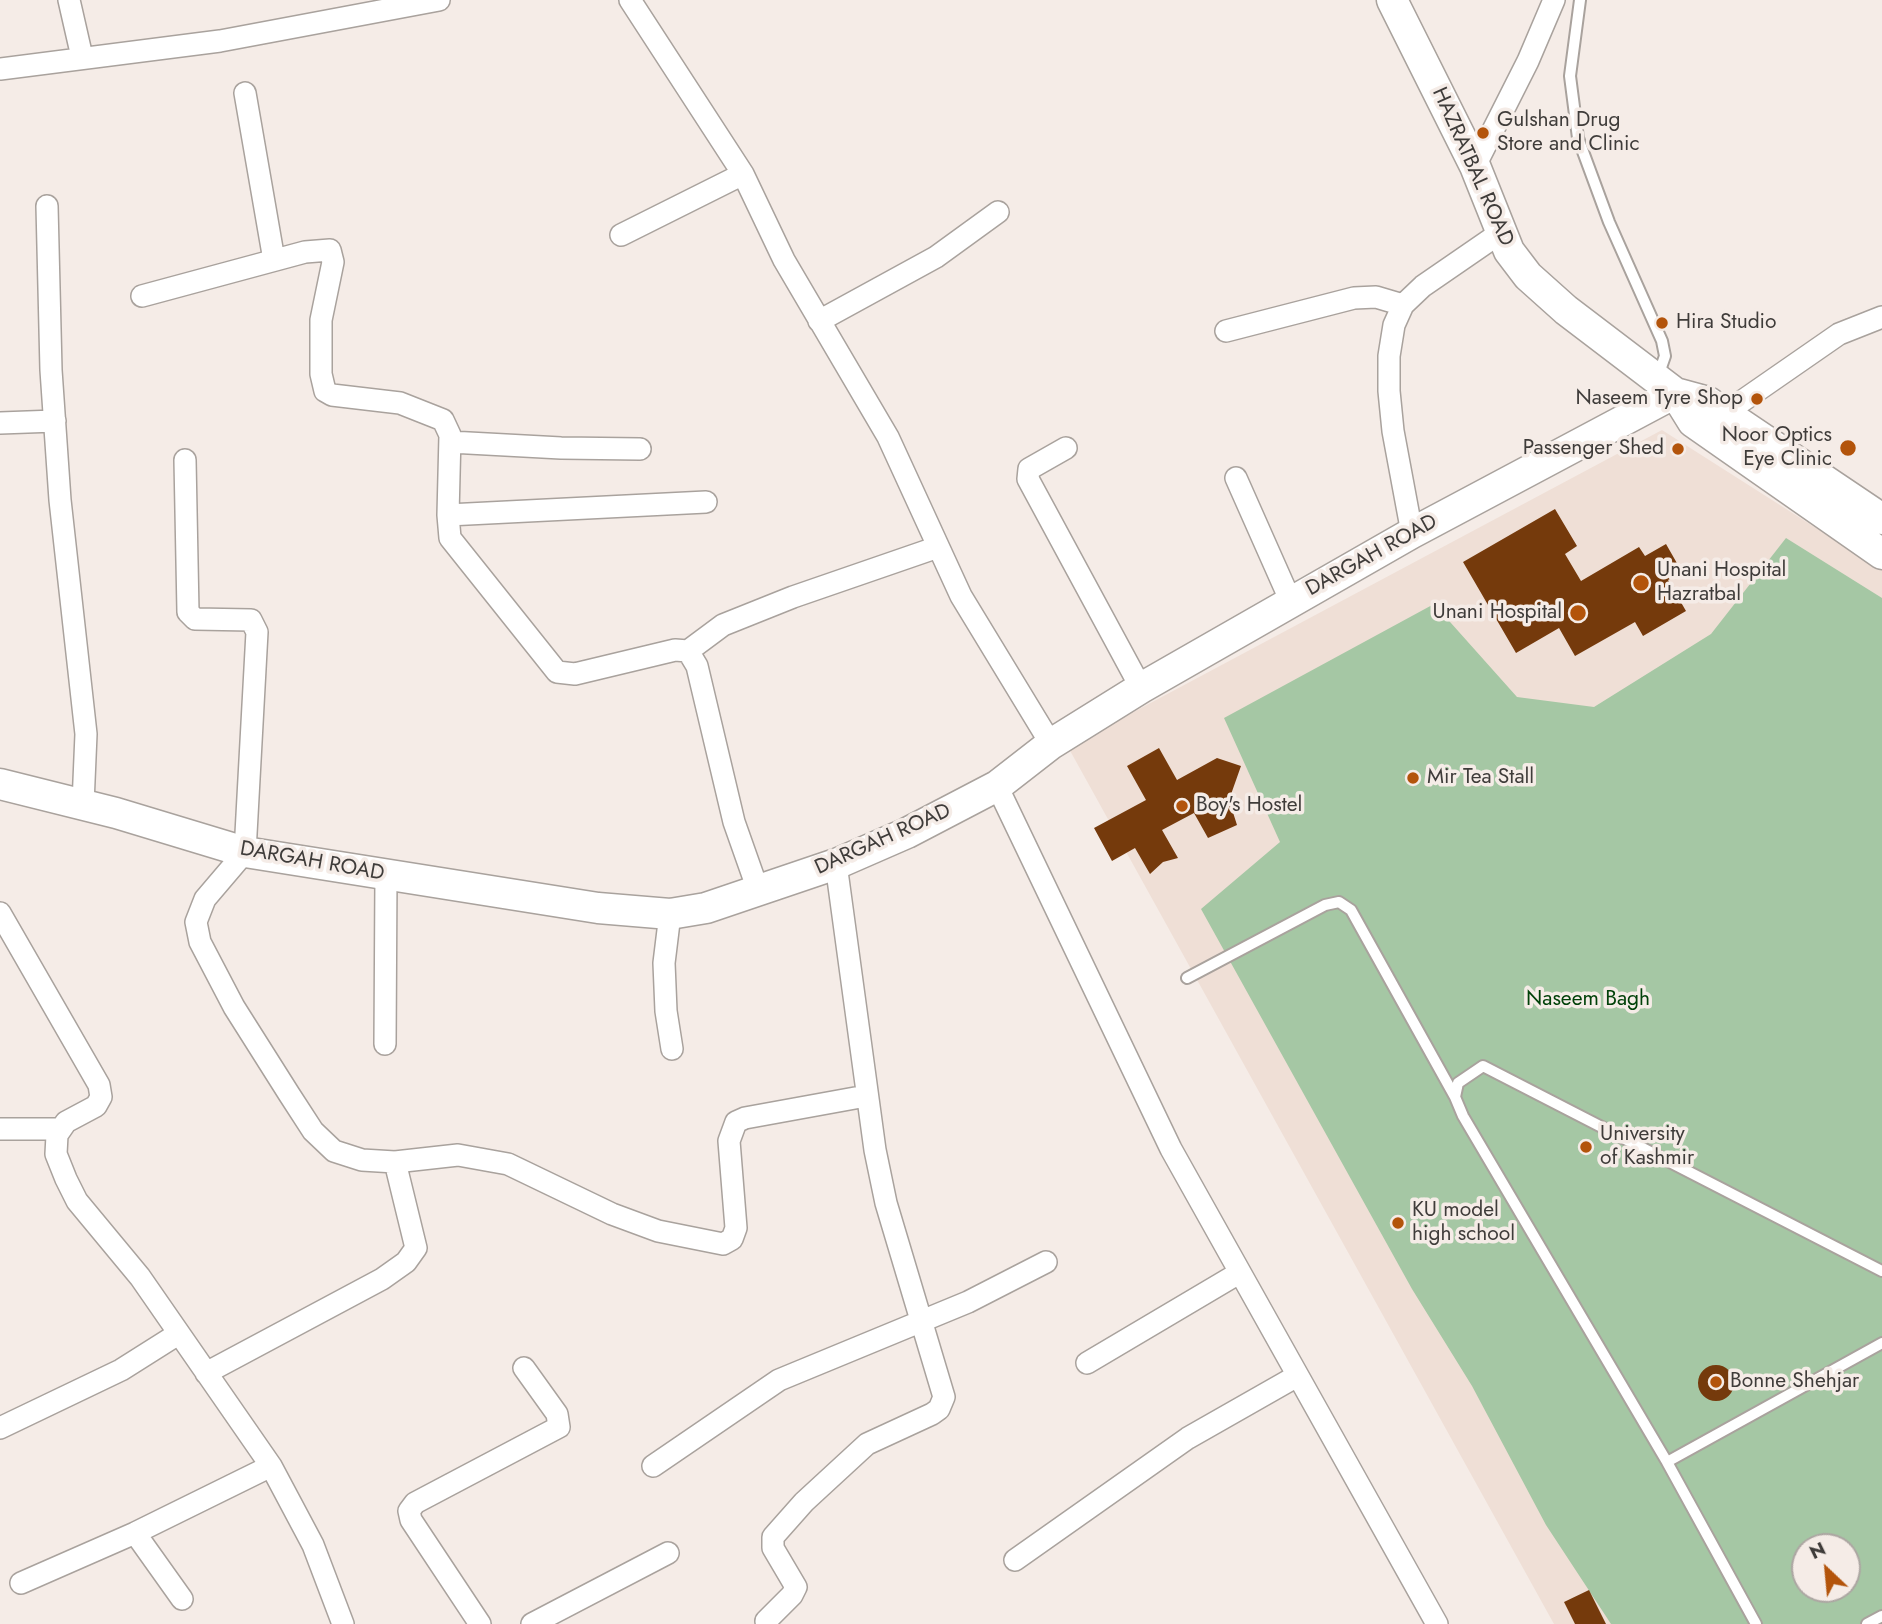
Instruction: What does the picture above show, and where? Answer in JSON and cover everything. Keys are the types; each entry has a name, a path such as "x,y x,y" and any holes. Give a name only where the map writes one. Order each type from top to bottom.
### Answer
{"street":[{"path":"69,0 82,57"},
{"path":"0,69 220,41 439,0"},
{"path":"630,0 743,174 784,260 888,437 961,596 1051,744"},
{"name":"HAZRATBAL ROAD","path":"1392,0 1475,166 1500,233 1509,251 1528,276 1566,310 1665,386 1693,422 1882,554"},
{"path":"1475,166 1528,61 1554,0"},
{"path":"245,93 274,260"},
{"path":"621,234 743,174"},
{"path":"47,206 55,421 65,557 81,668 86,734 83,804"},
{"path":"819,321 936,257 998,212"},
{"path":"1412,533 1393,431 1389,391 1389,356 1394,325 1403,305 1423,286 1500,233"},
{"path":"142,296 274,260 326,249 333,255 321,320 321,374 325,391 332,395 400,403 434,414 448,429 450,442 447,515 454,545 511,612 556,673 575,674 675,650 688,651 723,625 793,597 937,547"},
{"path":"1226,331 1354,298 1376,297 1403,305"},
{"path":"1725,413 1839,334 1882,317"},
{"name":"HAZRATBAL ROAD","path":"1665,386 1708,402 1877,509"},
{"name":"DARGAH ROAD","path":"0,784 83,804 244,852 598,908 670,914 706,908 836,864 907,833 997,786 1051,744 1141,688 1665,386"},
{"path":"0,424 55,421"},
{"path":"450,442 561,449 640,449"},
{"path":"1066,448 1029,469 1028,479 1141,688"},
{"path":"185,460 188,612 195,619 251,620 257,632 244,852 205,899 196,922 200,942 234,1007 313,1131 334,1151 362,1160 395,1162 458,1155 508,1164 612,1214 658,1231 723,1244 732,1239 736,1228 729,1141 736,1122 745,1118 866,1096"},
{"path":"1236,478 1291,602"},
{"path":"447,515 706,502"},
{"path":"688,651 697,666 734,821 758,890"},
{"path":"997,786 1076,946 1138,1083 1239,1273 1436,1623"},
{"path":"766,1621 796,1587 773,1548 773,1537 829,1477 867,1444 932,1414 943,1404 944,1397 886,1203 866,1096 836,864"},
{"path":"385,1044 386,876"},
{"path":"0,913 99,1085 102,1097 96,1106 66,1122 59,1129 56,1154 77,1201 139,1277 271,1466 318,1556 343,1624"},
{"path":"670,914 664,963 666,1011 672,1049"},
{"path":"0,1129 59,1129"},
{"path":"206,1373 382,1279 405,1262 416,1248 395,1162"},
{"path":"653,1466 779,1380 968,1302 1046,1262"},
{"path":"1087,1363 1239,1273"},
{"path":"0,1428 121,1370 178,1334"},
{"path":"480,1624 411,1520 409,1511 415,1503 559,1427 557,1414 524,1367"},
{"path":"1015,1560 1188,1438 1297,1376"},
{"path":"21,1583 135,1532 271,1466"},
{"path":"135,1532 182,1599"},
{"path":"532,1624 668,1553"}],"lane":[{"path":"1580,0 1570,76 1578,138 1609,222 1662,341 1665,386"},
{"path":"1187,978 1325,905 1339,902 1351,909 1463,1116 1667,1462 1756,1624"},
{"path":"1455,1097 1458,1083 1483,1066 1882,1271"},
{"path":"1667,1462 1882,1343"},
{"path":"1867,1624 1882,1616"}],"shaded area":[{"name":"Naseem Bagh","path":"1662,430 1882,570 1882,1624 1554,1624 1068,747"}],"green space":[{"name":"Naseem Bagh","path":"1786,538 1882,598 1882,1624 1611,1624 1546,1525 1472,1386 1412,1289 1201,909 1280,842 1224,718 1434,604 1517,697 1594,707 1711,634"}],"building":[{"name":"Unani Hospital Hazratbal","path":"1555,509 1577,546 1565,554 1581,581 1639,547 1645,556 1666,544 1682,572 1668,580 1686,611 1643,636 1635,622 1575,656 1559,628 1516,653 1463,562"},
{"name":"Boy's Hostel","path":"1159,748 1177,780 1217,758 1241,766 1229,800 1237,825 1208,838 1194,813 1162,830 1178,858 1163,862 1150,874 1135,848 1112,861 1094,828 1146,800 1127,766"},
{"name":"Bonne Shehjar","path":"1716,1365 1729,1370 1734,1383 1729,1396 1716,1401 1703,1396 1698,1383 1703,1370"},
{"path":"1589,1590 1606,1624 1575,1624 1564,1602"}],"place":[{"name":"Gulshan Drug Store and Clinic","path":"1483,133"},
{"name":"Hira Studio","path":"1662,323"},
{"name":"Naseem Tyre Shop","path":"1757,399"},
{"name":"Noor Optics Eye Clinic","path":"1848,448"},
{"name":"Passenger Shed","path":"1678,449"},
{"name":"Unani Hospital Hazratbal","path":"1641,583"},
{"name":"Unani Hospital","path":"1578,613"},
{"name":"Mir Tea Stall","path":"1413,778"},
{"name":"Boy's Hostel","path":"1182,806"},
{"name":"University of Kashmir","path":"1586,1147"},
{"name":"KU model high school","path":"1398,1223"},
{"name":"Bonne Shehjar","path":"1716,1382"}]}
